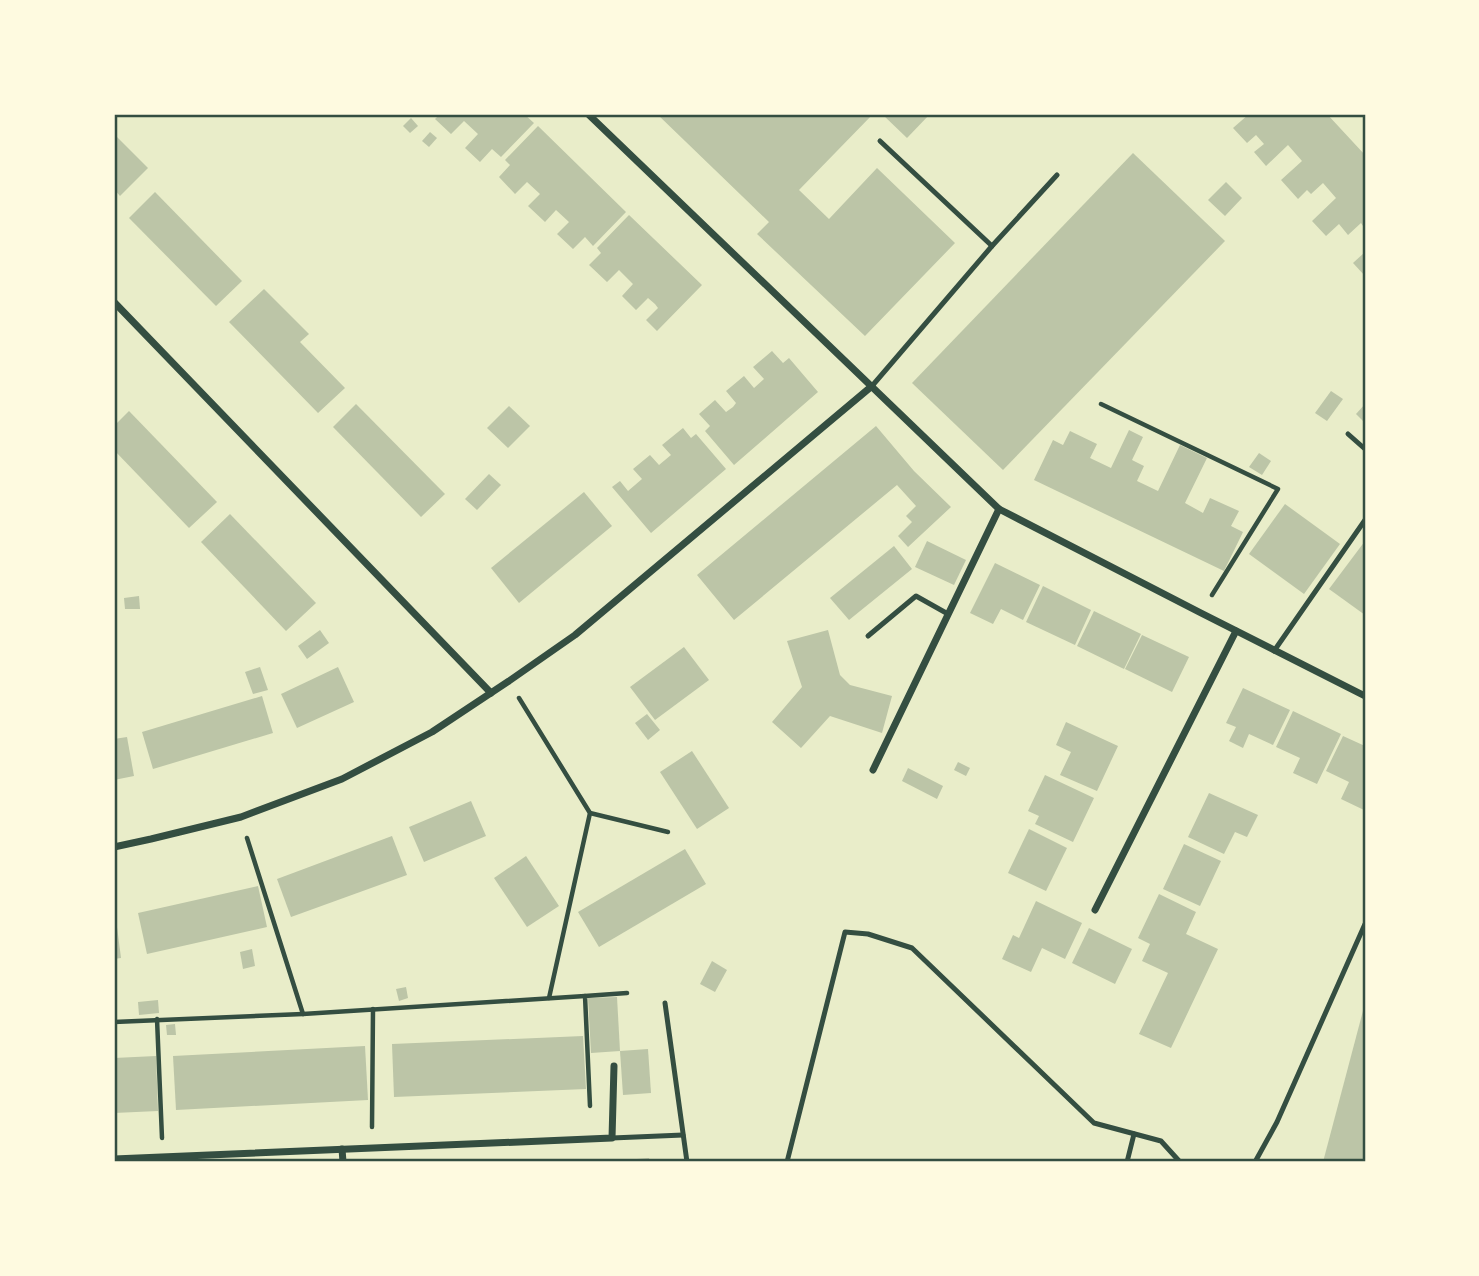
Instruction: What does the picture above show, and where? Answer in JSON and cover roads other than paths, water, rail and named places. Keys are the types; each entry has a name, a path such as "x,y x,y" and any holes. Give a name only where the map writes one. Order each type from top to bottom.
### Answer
{"street":[{"path":"588,114 999,509 1365,696"},
{"path":"114,302 491,693"},
{"path":"114,847 241,817 342,779 432,732 575,635 872,386"},
{"path":"873,770 999,509"},
{"path":"1095,910 1236,631"},
{"path":"114,1159 612,1138 614,1066"},
{"path":"342,1149 342,1162"}],"lane":[{"path":"880,141 992,246"},
{"path":"872,386 1057,175"},
{"path":"1348,434 1365,449"},
{"path":"1274,651 1365,520"},
{"path":"868,636 916,596 948,614"},
{"path":"1255,1162 1277,1122 1365,924"},
{"path":"787,1162 845,932 868,934 912,948 1094,1123 1161,1142 1180,1162"},
{"path":"665,1003 687,1162"},
{"path":"1127,1162 1134,1134"},
{"path":"612,1138 683,1135"}]}
